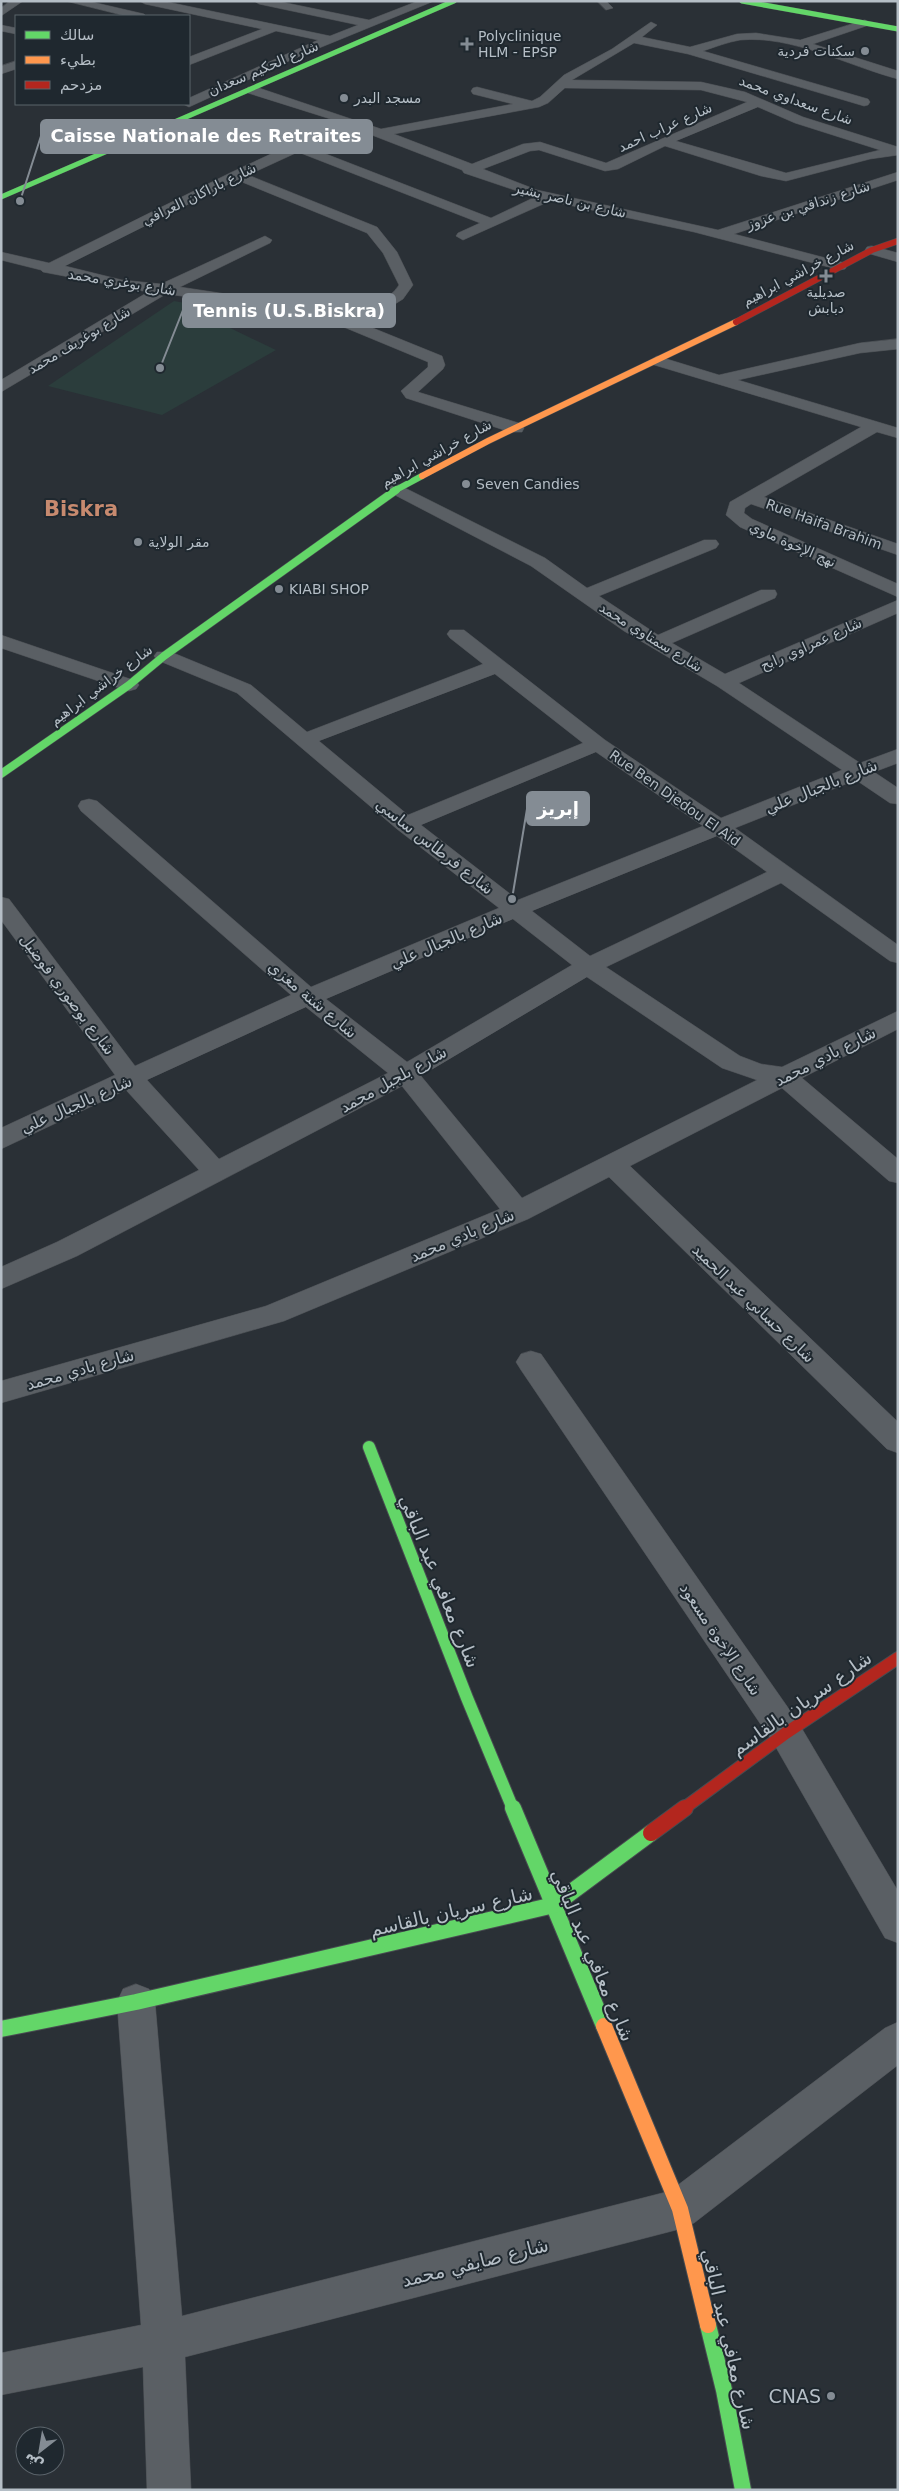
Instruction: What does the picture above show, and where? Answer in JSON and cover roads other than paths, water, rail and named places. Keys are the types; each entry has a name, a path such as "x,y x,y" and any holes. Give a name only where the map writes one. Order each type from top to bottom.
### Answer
{"street":[{"path":"1,13 18,1"},
{"path":"71,1 135,15"},
{"path":"259,1 353,20 388,17 429,1"},
{"path":"190,101 330,39 370,19 400,1"},
{"name":"شارع الحكيم سعدان","path":"1,197 340,52 454,1"},
{"path":"742,1 898,29"},
{"path":"126,13 149,2 330,39"},
{"path":"291,8 307,2 370,19"},
{"path":"1,13 15,17"},
{"path":"801,44 865,23"},
{"path":"378,134 530,106 544,100 562,84 651,25"},
{"path":"1,28 15,31"},
{"path":"190,62 274,28"},
{"path":"226,36 262,44"},
{"path":"690,51 746,36 801,44 898,75"},
{"path":"632,39 690,51 784,79 863,98"},
{"path":"315,46 340,52"},
{"path":"280,48 298,52"},
{"path":"190,52 223,60"},
{"path":"1,62 15,64"},
{"path":"1,70 15,64"},
{"path":"242,64 261,69"},
{"path":"218,76 237,80"},
{"name":"شارع عراب احمد","path":"469,170 534,146 549,148 609,167 784,79"},
{"name":"شارع سعداوي محمد","path":"562,84 685,84 741,95 761,92 799,120 898,151"},
{"name":"شارع بن ناصر بشير","path":"252,90 351,122 469,170 547,197 590,204 719,234 840,266"},
{"path":"477,91 530,106"},
{"path":"544,100 564,100"},
{"path":"190,102 218,104"},
{"path":"190,104 201,111"},
{"name":"شارع باراكان العرافي","path":"48,269 237,175 351,122"},
{"path":"664,141 779,177 791,176 869,155 898,151"},
{"path":"297,147 492,223"},
{"path":"869,155 898,169"},
{"path":"237,175 331,211 377,233 396,264 406,285 405,289 396,297 351,325"},
{"name":"شارع زنداقي بن عزوز","path":"719,234 898,176"},
{"path":"464,236 547,197"},
{"name":"شارع بوغريف محمد","path":"1,386 163,289 264,240"},
{"name":"شارع خراشي ابراهيم","path":"1,774 129,685 164,656 397,489 516,428 790,296 840,266 872,250 898,241"},
{"path":"872,250 898,258"},
{"name":"شارع بوغري محمد","path":"1,256 48,269 114,283 249,301 351,325 436,359 437,365 435,369 409,391 412,395 516,428"},
{"path":"720,380 860,348 898,344"},
{"path":"657,361 898,433"},
{"name":"نهج الإخوة ماوي","path":"876,426 750,498 734,510 738,519 898,590"},
{"name":"شارع سمتاوي محمد","path":"397,489 538,562 657,642 724,682 898,798"},
{"name":"Rue Haifa Brahim","path":"750,498 898,550"},
{"path":"586,595 710,544"},
{"path":"657,642 768,594"},
{"name":"شارع عمراوي رابح","path":"724,682 898,606"},
{"name":"Rue Ben Djedou El Aid","path":"457,634 598,744 898,956"},
{"path":"1,641 129,685"},
{"name":"شارع فرطاس ساسي","path":"164,656 244,690 405,824 588,966 731,1062 757,1072 784,1076"},
{"path":"304,740 497,666"},
{"path":"405,824 598,744"},
{"name":"شارع بالجبال علي","path":"1,1140 20,1128 131,1079 308,996 516,909 898,756"},
{"name":"شارع شنة مغزي","path":"89,806 308,996 406,1074 518,1212"},
{"name":"شارع بلجبل محمد","path":"1,1279 67,1249 406,1074 588,966 781,874"},
{"name":"شارع بوصوري فوضيل","path":"1,904 131,1079 217,1173"},
{"name":"شارع بادي محمد","path":"4,1387 274,1314 518,1212 898,1019"},
{"path":"784,1076 898,1174"},
{"name":"شارع حساني عبد الحميد","path":"611,1164 898,1441"},
{"name":"شارع الإخوة مسعود","path":"531,1362 786,1733 898,1926"},
{"name":"شارع معافي عبد الباقي","path":"368,1447 467,1698 680,2209 724,2390 743,2490"},
{"name":"شارع سريان بالقاسم","path":"1,2029 136,2002 554,1905 786,1733 898,1658"},
{"path":"136,2002 163,2342 169,2490"},
{"name":"شارع صايفي محمد","path":"1,2374 163,2342 680,2209 898,2041"}],"lane":[{"path":"601,1 609,8"}],"place":[{"name":"Polyclinique HLM - EPSP","path":"467,44"},
{"name":"سكنات فردية","path":"865,51"},
{"name":"مسجد البدر","path":"344,98"},
{"name":"Caisse Nationale des Retraites","path":"20,201"},
{"name":"صديلية دبابش","path":"826,276"},
{"name":"Tennis (U.S.Biskra)","path":"160,368"},
{"name":"Seven Candies","path":"466,484"},
{"name":"مقر الولاية","path":"138,542"},
{"name":"KIABI SHOP","path":"279,589"},
{"name":"إبريز","path":"512,899"},
{"name":"CNAS","path":"831,2396"}],"district":[{"name":"Biskra","path":"81,509"}]}
